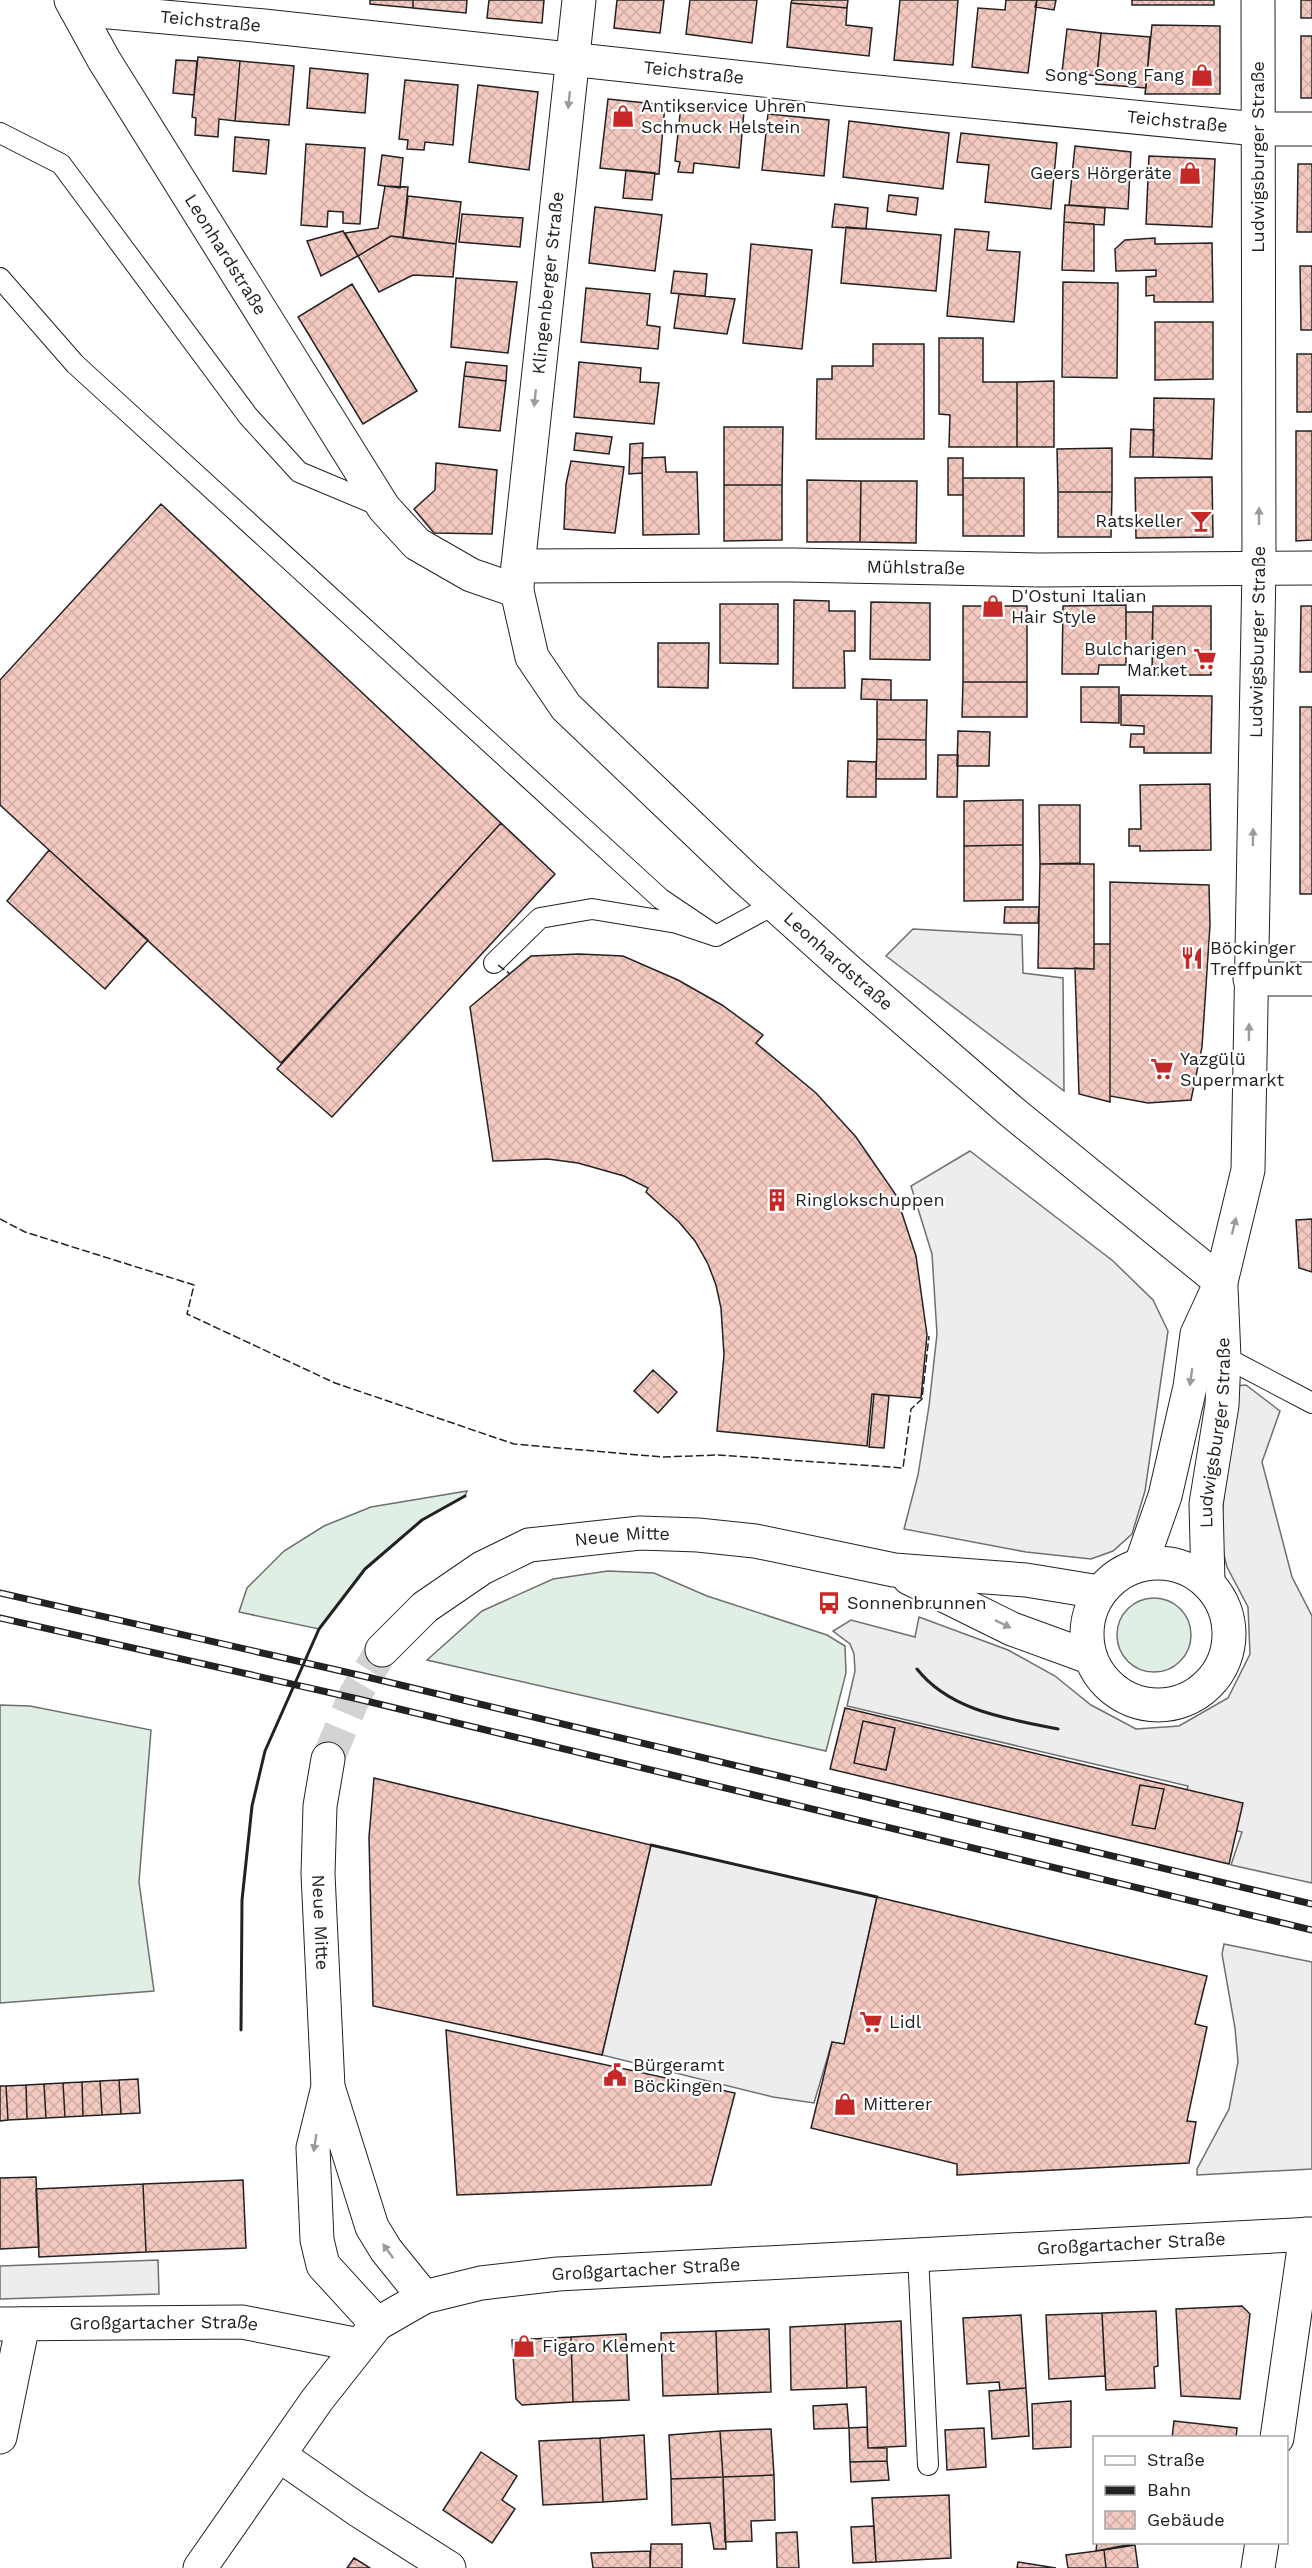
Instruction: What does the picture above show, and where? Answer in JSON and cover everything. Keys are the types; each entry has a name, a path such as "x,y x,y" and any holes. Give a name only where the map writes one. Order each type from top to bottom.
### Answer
{"street":[{"name":"Klingenberger Straße","path":"518,578 579,0"},
{"name":"Ludwigsburger Straße","path":"1141,1564 1166,1496 1190,1387 1197,1334 1221,1282 1248,1170 1259,568 1258,0"},
{"name":"Teichstraße","path":"73,5 846,89 1257,129 1312,129"},
{"name":"Leonhardstraße","path":"73,5 104,60 384,508 417,544 471,575 518,578 532,657 566,706 736,870 1012,1112 1221,1282"},
{"name":"Mühlstraße","path":"518,578 794,565 1038,570 1312,568"},
{"path":"1250,979 1312,979"},
{"name":"Ludwigsburger Straße","path":"1208,1582 1206,1504 1222,1405 1224,1358 1221,1282"},
{"name":"Neue Mitte","path":"382,1650 425,1607 482,1568 529,1545 640,1533 698,1535 755,1541 894,1570 1026,1580 1099,1592"},
{"path":"1141,1564 1178,1564 1208,1582 1228,1613 1229,1650 1211,1683 1180,1703 1143,1705 1110,1688 1089,1657 1086,1624 1099,1592 1118,1574 1141,1564"},
{"name":"Neue Mitte","path":"894,1570 1012,1629 1089,1657"},
{"name":"Neue Mitte","path":"328,1759 320,1806 318,1874 328,2086 372,2227 386,2250 424,2297"},
{"name":"Neue Mitte","path":"328,2086 313,2148 317,2240 322,2265 368,2335"},
{"path":"1277,2436 1309,2234"},
{"name":"Großgartacher Straße","path":"12,2324 242,2322 368,2335 424,2297 481,2283 558,2274 1309,2234"},
{"path":"0,2437 12,2324"},
{"path":"200,2568 279,2455 368,2335"},
{"path":"279,2455 358,2510 449,2568"},
{"path":"1258,2568 1262,2544"}],"lane":[{"name":"Leonhardstraße","path":"0,133 61,164 248,416 299,472 384,508"},
{"path":"0,278 75,364 661,899 716,936"},
{"path":"494,963 540,918 592,909 677,923 716,936 775,904"},
{"path":"1197,1334 1224,1358 1312,1403"},
{"path":"918,2254 928,2465"}],"green space":[{"path":"467,1491 465,1496 422,1520 365,1569 319,1629 239,1612 247,1588 284,1551 324,1526 371,1507"},
{"path":"608,1571 654,1573 707,1596 827,1635 845,1646 846,1673 826,1751 427,1660 482,1611 553,1579"},
{"path":"1154,1598 1168,1601 1180,1609 1188,1621 1191,1635 1188,1649 1180,1661 1168,1669 1154,1672 1140,1669 1128,1661 1120,1649 1117,1635 1120,1621 1128,1609 1140,1601"},
{"path":"0,1705 30,1706 151,1730 139,1882 154,1991 0,2003"}],"shaded area":[{"path":"913,929 1022,935 1023,973 1063,978 1064,1091 886,956"},
{"name":"Sonnenbrunnen","path":"970,1151 1113,1261 1153,1300 1168,1331 1145,1491 1132,1534 1113,1551 1091,1559 1026,1552 904,1529 918,1475 937,1334 932,1254 911,1186"},
{"name":"Sonnenbrunnen","path":"1246,1385 1280,1411 1262,1462 1292,1577 1312,1616 1312,1883 1231,1865 1242,1832 1180,1818 1188,1786 847,1706 855,1671 854,1654 850,1644 833,1631 851,1620 915,1637 919,1617 1008,1650 1055,1676 1091,1705 1136,1729 1179,1726 1228,1698 1250,1654 1248,1607 1227,1567 1220,1539 1234,1386"},
{"path":"651,1845 877,1897 844,2044 832,2042 814,2103 773,2097 602,2055"},
{"path":"1224,1944 1312,1962 1312,2169 1197,2175 1197,2169 1229,2109 1238,2062 1235,2028 1222,1954"},
{"path":"158,2260 159,2294 0,2299 0,2266"}],"building":[{"path":"370,0 413,0 413,8 370,4"},
{"path":"413,0 467,0 466,13 413,8"},
{"path":"489,0 544,0 542,23 487,18"},
{"path":"617,0 664,0 660,33 614,28"},
{"path":"690,0 757,0 752,43 686,34"},
{"path":"792,0 848,0 847,8 791,3"},
{"path":"900,0 958,0 953,65 894,60"},
{"path":"1006,0 1037,0 1028,73 972,67 978,8 1005,10"},
{"path":"1037,0 1056,0 1054,10 1035,7"},
{"path":"1132,0 1214,0 1214,5 1132,5"},
{"path":"1301,0 1312,0 1312,18 1301,18"},
{"path":"791,3 847,8 846,25 872,28 869,56 787,47"},
{"path":"1152,25 1220,26 1220,94 1145,94"},
{"path":"1067,29 1101,33 1097,76 1062,72"},
{"path":"1101,33 1150,37 1146,88 1096,84"},
{"path":"1301,36 1312,36 1312,98 1301,98"},
{"path":"198,57 240,61 235,121 219,119 218,137 195,135 196,118 192,117"},
{"path":"176,60 197,61 194,95 173,93"},
{"path":"240,61 294,66 289,125 235,121"},
{"path":"310,68 368,74 365,113 307,108"},
{"path":"405,80 458,85 453,145 425,142 424,150 407,149 408,140 399,139"},
{"path":"478,85 538,92 529,170 469,162"},
{"path":"608,99 665,105 659,174 600,168"},
{"path":"681,105 744,111 739,168 694,163 693,173 678,172 680,162 675,161"},
{"path":"768,114 829,120 824,176 762,170"},
{"path":"849,121 949,133 943,189 843,177"},
{"path":"961,133 1057,143 1051,209 985,202 989,165 957,162"},
{"path":"235,137 269,140 266,174 233,171"},
{"path":"306,144 365,148 360,224 343,223 343,212 328,211 327,227 301,225"},
{"path":"1075,146 1131,152 1128,209 1069,205"},
{"path":"382,155 403,158 400,188 378,185"},
{"path":"1149,156 1215,159 1212,227 1146,224"},
{"path":"1298,164 1312,164 1312,232 1297,232"},
{"path":"626,170 655,173 652,200 623,198"},
{"path":"385,186 408,187 403,238 391,236 358,256 345,233 378,228"},
{"path":"889,195 918,198 916,215 887,211"},
{"path":"408,196 461,202 456,244 403,238"},
{"path":"835,204 868,208 866,229 832,227"},
{"path":"1065,205 1105,208 1104,225 1064,222"},
{"path":"595,207 662,215 655,271 589,263"},
{"path":"462,214 523,218 520,247 459,242"},
{"path":"1064,222 1094,224 1094,271 1062,270"},
{"path":"846,227 941,235 936,291 841,283"},
{"path":"955,229 989,232 987,250 1020,252 1014,322 947,316"},
{"path":"343,231 358,256 321,276 307,241"},
{"path":"391,236 456,244 453,277 413,275 379,292 358,256"},
{"path":"1155,238 1155,244 1212,243 1213,302 1154,302 1154,295 1146,296 1146,277 1156,276 1156,270 1116,271 1115,249 1125,240"},
{"path":"751,244 812,250 802,349 743,343"},
{"path":"1300,266 1312,266 1312,330 1301,330"},
{"path":"674,271 707,274 705,296 671,293"},
{"path":"456,278 517,282 508,353 451,347"},
{"path":"1063,282 1118,283 1117,378 1062,377"},
{"path":"352,284 417,391 363,424 298,317"},
{"path":"586,288 650,294 647,325 660,327 658,349 581,342"},
{"path":"679,294 735,299 727,334 674,328"},
{"path":"1155,322 1213,322 1213,379 1155,380"},
{"path":"939,338 983,338 983,382 1017,382 1017,447 949,447 950,415 939,414"},
{"path":"873,344 924,344 924,439 816,439 817,379 832,379 832,366 873,366"},
{"path":"1297,354 1312,354 1312,412 1297,412"},
{"path":"466,362 507,366 506,381 464,376"},
{"path":"579,362 641,368 640,382 659,383 654,424 574,417"},
{"path":"464,376 506,381 500,431 459,427"},
{"path":"1054,381 1054,447 1017,447 1017,382"},
{"path":"1154,398 1214,399 1212,459 1153,457"},
{"path":"724,427 783,427 782,485 724,485"},
{"path":"1131,429 1154,430 1153,457 1130,457"},
{"path":"1296,431 1312,431 1312,540 1296,541"},
{"path":"576,433 612,437 609,454 574,450"},
{"path":"643,443 642,473 629,474 630,444"},
{"path":"1112,448 1112,492 1058,492 1057,449"},
{"path":"665,457 666,472 697,472 699,534 643,535 642,458"},
{"path":"948,458 963,458 963,495 948,495"},
{"path":"571,461 624,467 615,533 564,529 566,484"},
{"path":"436,463 497,470 492,534 434,533 414,509 435,490"},
{"path":"1212,477 1213,537 1136,538 1135,478"},
{"path":"963,478 1024,478 1024,536 963,536"},
{"path":"807,480 861,481 860,542 807,542"},
{"path":"861,481 917,481 916,543 860,542"},
{"path":"724,485 782,485 782,540 724,541"},
{"path":"1058,492 1112,492 1111,537 1058,537"},
{"path":"161,504 501,823 281,1063 0,805 0,680"},
{"path":"794,600 829,601 829,611 855,611 855,651 844,651 845,688 793,688"},
{"path":"871,602 930,603 930,660 870,659"},
{"path":"720,604 778,604 778,664 720,663"},
{"path":"1126,605 1126,665 1099,665 1098,674 1062,674 1063,606"},
{"path":"963,606 1027,606 1027,682 963,682"},
{"path":"1153,606 1211,606 1211,675 1152,675"},
{"path":"1301,606 1312,606 1312,672 1300,672"},
{"path":"1126,612 1153,612 1152,648 1126,648"},
{"path":"658,643 709,643 708,688 658,687"},
{"path":"862,679 891,680 891,700 861,699"},
{"path":"963,682 1027,682 1027,717 962,717"},
{"path":"1081,687 1119,687 1119,723 1081,722"},
{"path":"1121,695 1212,696 1211,753 1144,753 1144,747 1130,747 1131,734 1144,734 1144,726 1121,725"},
{"path":"877,700 927,700 926,740 877,739"},
{"path":"1300,707 1312,707 1312,894 1300,894"},
{"path":"958,731 990,732 989,766 957,766"},
{"path":"877,739 926,740 926,779 876,779"},
{"path":"938,755 958,755 957,797 937,797"},
{"path":"848,761 876,762 876,797 847,797"},
{"path":"1210,784 1211,850 1140,851 1140,846 1129,846 1129,829 1141,829 1140,785"},
{"path":"1023,800 1023,845 964,846 964,801"},
{"path":"1039,805 1080,805 1080,863 1040,864"},
{"path":"501,823 555,874 332,1117 277,1069"},
{"path":"1023,845 1023,900 964,901 964,846"},
{"path":"49,850 148,940 105,989 7,901"},
{"path":"1040,864 1094,864 1094,969 1038,968"},
{"path":"1110,882 1209,885 1210,925 1202,1047 1191,1100 1148,1103 1110,1096"},
{"path":"1005,907 1039,907 1038,923 1004,923"},
{"path":"1094,944 1110,944 1110,1102 1079,1094 1075,968 1094,969"},
{"name":"Ringlokschuppen","path":"579,954 623,956 678,980 722,1005 763,1035 756,1043 816,1093 856,1137 896,1195 916,1256 927,1335 921,1398 872,1394 867,1446 717,1431 724,1355 721,1308 708,1264 695,1241 679,1222 646,1192 648,1188 624,1176 578,1163 548,1159 493,1161 470,1007 531,956"},
{"path":"1312,1219 1312,1272 1299,1268 1296,1220"},
{"path":"653,1370 677,1392 658,1413 634,1391"},
{"path":"874,1394 889,1396 884,1448 869,1447"},
{"path":"845,1708 1243,1803 1229,1864 830,1769"},
{"path":"863,1721 895,1728 886,1770 854,1763"},
{"path":"374,1778 651,1845 602,2055 373,2006 369,1837"},
{"path":"1140,1785 1164,1789 1155,1829 1132,1825"},
{"path":"877,1897 1207,1976 1195,2024 1207,2027 1187,2121 1196,2122 1189,2163 957,2175 957,2164 811,2128 832,2042 844,2044"},
{"path":"446,2030 735,2093 711,2185 457,2195"},
{"path":"138,2079 140,2113 121,2114 119,2080"},
{"path":"119,2080 121,2114 102,2115 100,2081"},
{"path":"100,2081 102,2115 83,2116 82,2082"},
{"path":"82,2082 83,2116 65,2117 63,2083"},
{"path":"63,2083 65,2117 46,2118 44,2084"},
{"path":"44,2084 46,2118 27,2119 26,2085"},
{"path":"26,2085 27,2119 8,2120 6,2086"},
{"path":"0,2086 6,2086 8,2120 0,2121"},
{"path":"36,2177 39,2247 0,2249 0,2178"},
{"path":"243,2180 246,2248 146,2252 143,2184"},
{"path":"143,2184 146,2252 39,2257 36,2189"},
{"path":"1242,2306 1250,2314 1240,2399 1181,2396 1176,2309"},
{"path":"1156,2311 1158,2366 1154,2367 1155,2388 1106,2390 1102,2313"},
{"path":"1102,2313 1105,2376 1049,2379 1046,2315"},
{"path":"1021,2315 1026,2388 1000,2390 999,2382 967,2384 963,2318"},
{"path":"901,2321 906,2446 868,2448 866,2387 847,2388 845,2324"},
{"path":"845,2324 847,2388 791,2390 790,2327"},
{"path":"769,2329 771,2392 718,2394 716,2331"},
{"path":"716,2331 718,2394 663,2396 661,2333"},
{"path":"626,2334 629,2400 573,2402 571,2337"},
{"path":"571,2337 573,2402 522,2405 516,2399 512,2340"},
{"path":"1026,2388 1029,2436 992,2439 989,2391"},
{"path":"1071,2401 1071,2447 1033,2449 1032,2404"},
{"path":"847,2404 849,2428 814,2429 813,2406"},
{"path":"1174,2421 1237,2428 1236,2436 1172,2436"},
{"path":"867,2427 868,2448 887,2448 887,2461 850,2462 849,2428"},
{"path":"984,2428 986,2467 947,2470 945,2430"},
{"path":"771,2429 774,2475 723,2477 720,2431"},
{"path":"720,2431 723,2477 671,2479 669,2435"},
{"path":"644,2435 647,2499 603,2502 600,2438"},
{"path":"600,2438 603,2502 543,2505 539,2441"},
{"path":"481,2452 517,2476 502,2500 515,2509 492,2543 443,2510"},
{"path":"887,2461 889,2480 851,2482 850,2462"},
{"path":"774,2475 775,2520 751,2521 752,2541 725,2542 723,2477"},
{"path":"723,2477 726,2549 714,2549 710,2523 672,2525 671,2479"},
{"path":"949,2495 951,2558 876,2562 872,2498"},
{"path":"874,2526 876,2562 853,2563 851,2527"},
{"path":"797,2532 799,2568 777,2568 776,2533"},
{"path":"651,2544 682,2544 682,2568 650,2568"},
{"path":"1097,2544 1132,2544 1096,2551"},
{"path":"1135,2545 1138,2568 1106,2568 1104,2550"},
{"path":"1104,2550 1106,2568 1068,2568 1066,2555"},
{"path":"650,2551 650,2568 593,2568 591,2553"},
{"path":"354,2558 370,2568 347,2568"},
{"path":"1018,2562 1056,2568 1017,2568"}],"tunnel":[{"path":"328,1759 355,1695 382,1650"}],"railway":[{"path":"0,1593 363,1676 1312,1904"},
{"path":"0,1618 358,1699 1312,1930"}],"fence":[{"path":"498,965 510,974"},
{"path":"0,1219 25,1232 194,1285 187,1314 335,1383 514,1444 662,1457 718,1455 903,1468 911,1409 922,1399 929,1336"}],"wall":[{"path":"241,2030 242,1900 252,1806 265,1751 319,1629 365,1569 422,1520 465,1496"},
{"path":"917,1669 930,1683 963,1704 1000,1717 1058,1729"},
{"path":"651,1845 877,1897"}],"place":[{"name":"Song Song Fang","path":"1202,75"},
{"name":"Antikservice Uhren Schmuck Helstein","path":"623,116"},
{"name":"Geers Hörgeräte","path":"1190,173"},
{"name":"Ratskeller","path":"1201,521"},
{"name":"D'Ostuni Italian Hair Style","path":"993,606"},
{"name":"Bulcharigen Market","path":"1205,659"},
{"name":"Böckinger Treffpunkt","path":"1192,958"},
{"name":"Yazgülü Supermarkt","path":"1162,1069"},
{"name":"Ringlokschuppen","path":"777,1200"},
{"name":"Sonnenbrunnen","path":"829,1603"},
{"name":"Lidl","path":"871,2022"},
{"name":"Bürgeramt Böckingen","path":"615,2075"},
{"name":"Mitterer","path":"845,2104"},
{"name":"Figaro Klement","path":"524,2346"}]}
